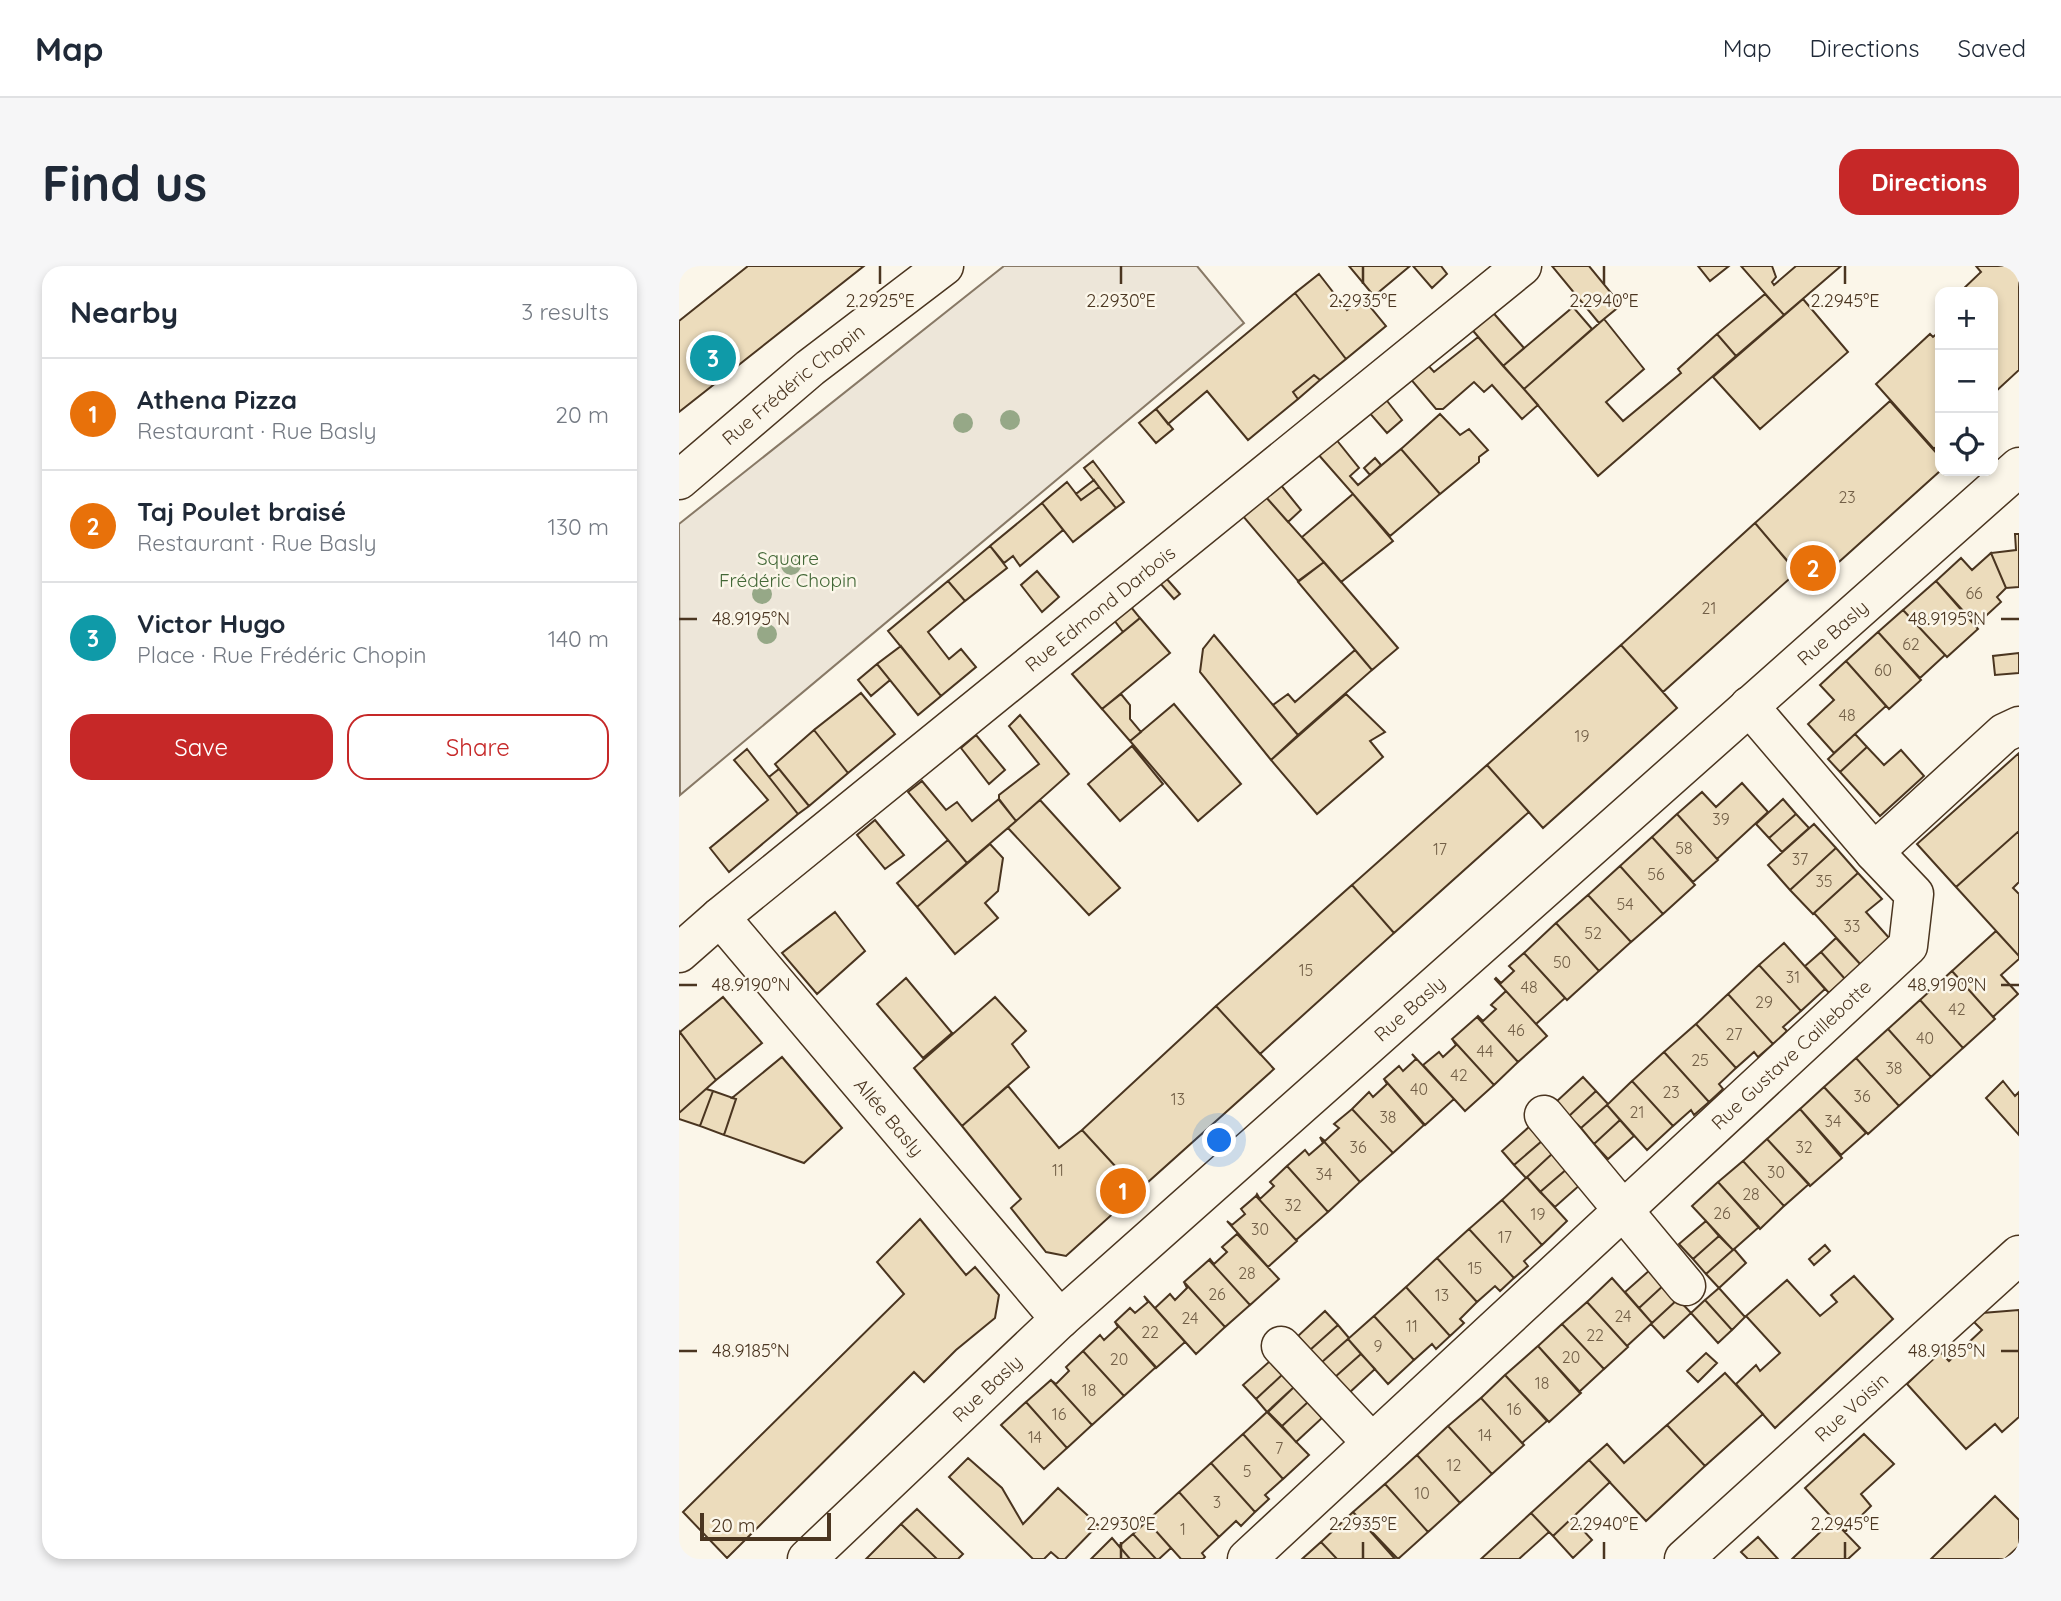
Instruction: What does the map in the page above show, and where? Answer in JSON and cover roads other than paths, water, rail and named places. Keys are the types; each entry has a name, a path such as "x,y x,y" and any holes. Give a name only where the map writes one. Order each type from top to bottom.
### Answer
{"street":[{"name":"Rue Frédéric Chopin","path":"679,480 810,368 944,266"},
{"name":"Rue Edmond Darbois","path":"679,953 1522,266"},
{"name":"Rue Basly","path":"807,1559 1060,1319 2019,467"},
{"name":"Rue Gustave Caillebotte","path":"1247,1559 1907,946 1914,894 1874,852 1749,706"},
{"path":"1874,852 2004,733 2019,726"},
{"name":"Allée Basly","path":"720,917 1060,1319"},
{"path":"1544,1115 1686,1286"},
{"name":"Rue Voisin","path":"1684,1559 2019,1255"},
{"path":"1281,1346 1372,1443"}],"place":[{"name":"Victor Hugo","path":"713,358"},
{"name":"Taj Poulet braisé","path":"1813,568"},
{"name":"Athena Pizza","path":"1123,1191"}],"park label":[{"name":"Square Frédéric Chopin","path":"788,569"}]}
